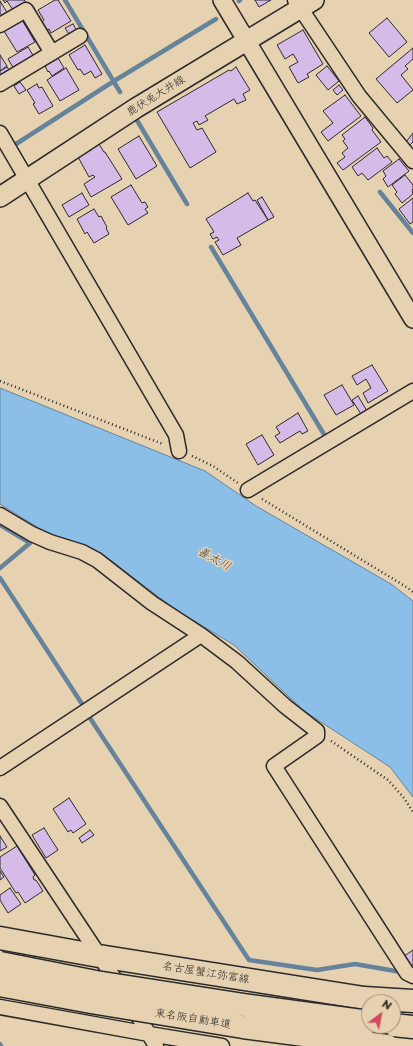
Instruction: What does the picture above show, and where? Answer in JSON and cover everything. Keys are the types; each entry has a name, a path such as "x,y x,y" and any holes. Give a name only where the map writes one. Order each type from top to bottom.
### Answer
{"main road":[{"name":"鹿伏兎大井線","path":"0,197 136,108 246,41 303,3"},
{"name":"名古屋蟹江弥富線","path":"0,938 99,956 364,998 413,1001"},
{"name":"東名阪自動車道","path":"0,963 104,983 244,1005 361,1021"},
{"name":"東名阪自動車道","path":"0,985 91,1002 243,1027 387,1046"},
{"path":"401,1026 413,1027"}],"street":[{"path":"222,0 411,312"},
{"path":"303,3 359,96 413,161"},
{"path":"0,25 26,10 52,53"},
{"path":"0,84 80,36"},
{"path":"0,133 176,435 179,450"},
{"path":"248,490 413,391"},
{"path":"0,515 32,534 50,542 82,552 97,560 152,603 237,662 285,706 313,727 317,732 317,736 274,766 407,973 413,976"},
{"path":"0,768 201,636"},
{"path":"0,806 128,999 152,1040"},
{"path":"0,1007 152,1040 222,1046"}],"path":[{"path":"0,380 179,450 214,466 248,490 413,592"},
{"path":"317,732 388,780 404,798 413,812"}],"water":[{"name":"善太川","path":"0,388 205,471 256,506 391,584 413,601 413,797 390,767 304,711 234,645 176,610 112,561 86,546 50,535 0,504"}],"building":[{"path":"3,0 24,0 26,2 13,10 7,1 5,3"},
{"path":"55,0 58,0 71,21 51,33 42,22 44,20 38,10"},
{"path":"255,0 271,0 259,7"},
{"path":"0,1 8,14 3,17 0,13"},
{"path":"387,18 407,42 389,57 369,33"},
{"path":"22,20 35,42 17,52 4,31"},
{"path":"73,24 77,31 70,36 65,28"},
{"path":"303,30 323,64 307,74 309,77 298,83 289,67 298,62 293,54 285,59 277,45"},
{"path":"85,45 102,74 95,78 91,71 84,75 80,69 78,70 69,55"},
{"path":"28,47 34,57 14,69 8,59"},
{"path":"413,48 413,59 405,66 408,69 401,75 413,90 397,103 376,79"},
{"path":"0,55 7,66 0,71"},
{"path":"58,58 64,68 52,76 45,66"},
{"path":"327,66 339,81 328,90 316,75"},
{"path":"7,67 10,71 0,77 0,71"},
{"path":"236,67 250,90 243,94 246,100 237,104 234,99 205,116 208,120 199,125 197,121 193,123 197,130 202,128 216,152 190,168 157,112"},
{"path":"66,68 79,90 60,101 47,80"},
{"path":"20,82 26,90 19,94 14,86"},
{"path":"37,84 39,88 42,87 53,106 39,114 33,104 35,103 27,90"},
{"path":"339,85 343,90 337,95 333,90"},
{"path":"345,95 361,116 328,141 321,132 333,123 323,111"},
{"path":"365,117 381,142 343,170 337,163 345,157 342,153 348,148 343,141 345,139 342,135"},
{"path":"413,133 413,142 410,145 406,142"},
{"path":"139,136 157,166 136,179 118,149"},
{"path":"99,144 122,179 91,197 84,184 95,177 93,175 89,177 78,157"},
{"path":"377,148 384,158 387,156 392,162 368,180 362,173 358,176 352,167"},
{"path":"399,159 409,171 388,187 383,179 386,176 383,171"},
{"path":"405,175 413,185 413,194 402,203 395,194 397,192 392,185"},
{"path":"131,185 142,203 145,202 148,207 145,209 148,213 128,225 111,197"},
{"path":"82,193 89,205 69,217 62,205"},
{"path":"248,193 253,201 255,200 268,220 237,238 241,245 223,255 215,242 219,240 217,237 213,239 210,234 214,232 206,219"},
{"path":"262,197 274,217 268,220 257,200"},
{"path":"413,198 413,222 410,224 399,209"},
{"path":"94,209 99,217 101,216 109,234 94,243 87,232 85,234 77,219"},
{"path":"372,365 388,391 368,403 363,393 371,388 366,379 357,385 352,376"},
{"path":"342,385 354,405 336,415 324,395"},
{"path":"358,396 367,411 361,414 352,400"},
{"path":"298,413 308,431 302,434 300,431 280,443 275,436 280,433 276,427"},
{"path":"262,435 274,455 258,465 246,444"},
{"path":"69,798 86,824 73,833 71,830 68,832 53,809"},
{"path":"44,828 58,850 46,858 32,835"},
{"path":"90,830 94,835 82,843 79,838"},
{"path":"0,836 7,847 0,851"},
{"path":"17,846 35,875 33,877 34,880 36,880 43,891 25,903 18,892 16,893 0,868 0,857"},
{"path":"0,871 4,877 0,880"},
{"path":"10,888 21,904 8,913 0,900 0,895"},
{"path":"413,950 413,967 410,969 403,957"}],"waterway":[{"path":"65,0 120,92"},
{"path":"16,144 114,81 216,19"},
{"path":"135,117 187,204"},
{"path":"380,192 413,233"},
{"path":"211,247 325,436"},
{"path":"0,525 30,543 0,568"},
{"path":"0,578 84,707"},
{"path":"90,718 249,960 317,970 355,964 401,972"}]}
